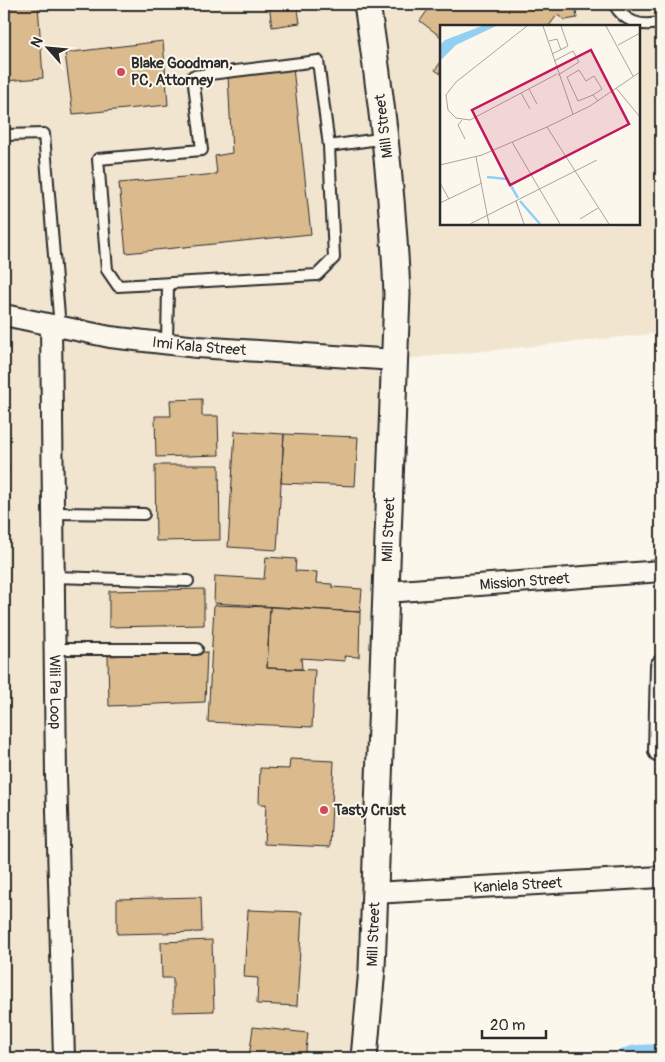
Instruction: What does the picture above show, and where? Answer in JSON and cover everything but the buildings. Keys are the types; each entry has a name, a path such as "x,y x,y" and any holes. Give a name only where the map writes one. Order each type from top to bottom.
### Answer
{"street":[{"name":"Mill Street","path":"364,1058 372,969 397,294 386,138 368,4"},
{"name":"Imi Kala Street","path":"4,315 110,338 265,352 395,360"},
{"name":"Wili Pa Loop","path":"55,327 53,513 56,775 64,1058"},
{"name":"Mission Street","path":"387,592 661,571"},
{"path":"659,752 661,666"},
{"name":"Kaniela Street","path":"374,893 661,877"}],"lane":[{"path":"614,4 626,19 637,24 649,25 661,22"},
{"path":"318,61 329,146 334,258 317,275 168,285 118,286 107,270 98,159 202,150 193,76 318,61"},
{"path":"4,135 44,134 55,327"},
{"path":"329,146 386,138"},
{"path":"166,343 168,285"},
{"path":"53,513 144,514"},
{"path":"54,577 188,581"},
{"path":"55,649 197,649"}],"shaded area":[{"path":"4,4 661,4 661,333 395,360 364,1058 4,1058"}],"waterway":[{"path":"629,1058 661,1055"}],"place":[{"name":"Blake Goodman, PC, Attorney","path":"121,72"},
{"name":"Tasty Crust","path":"324,810"}]}
